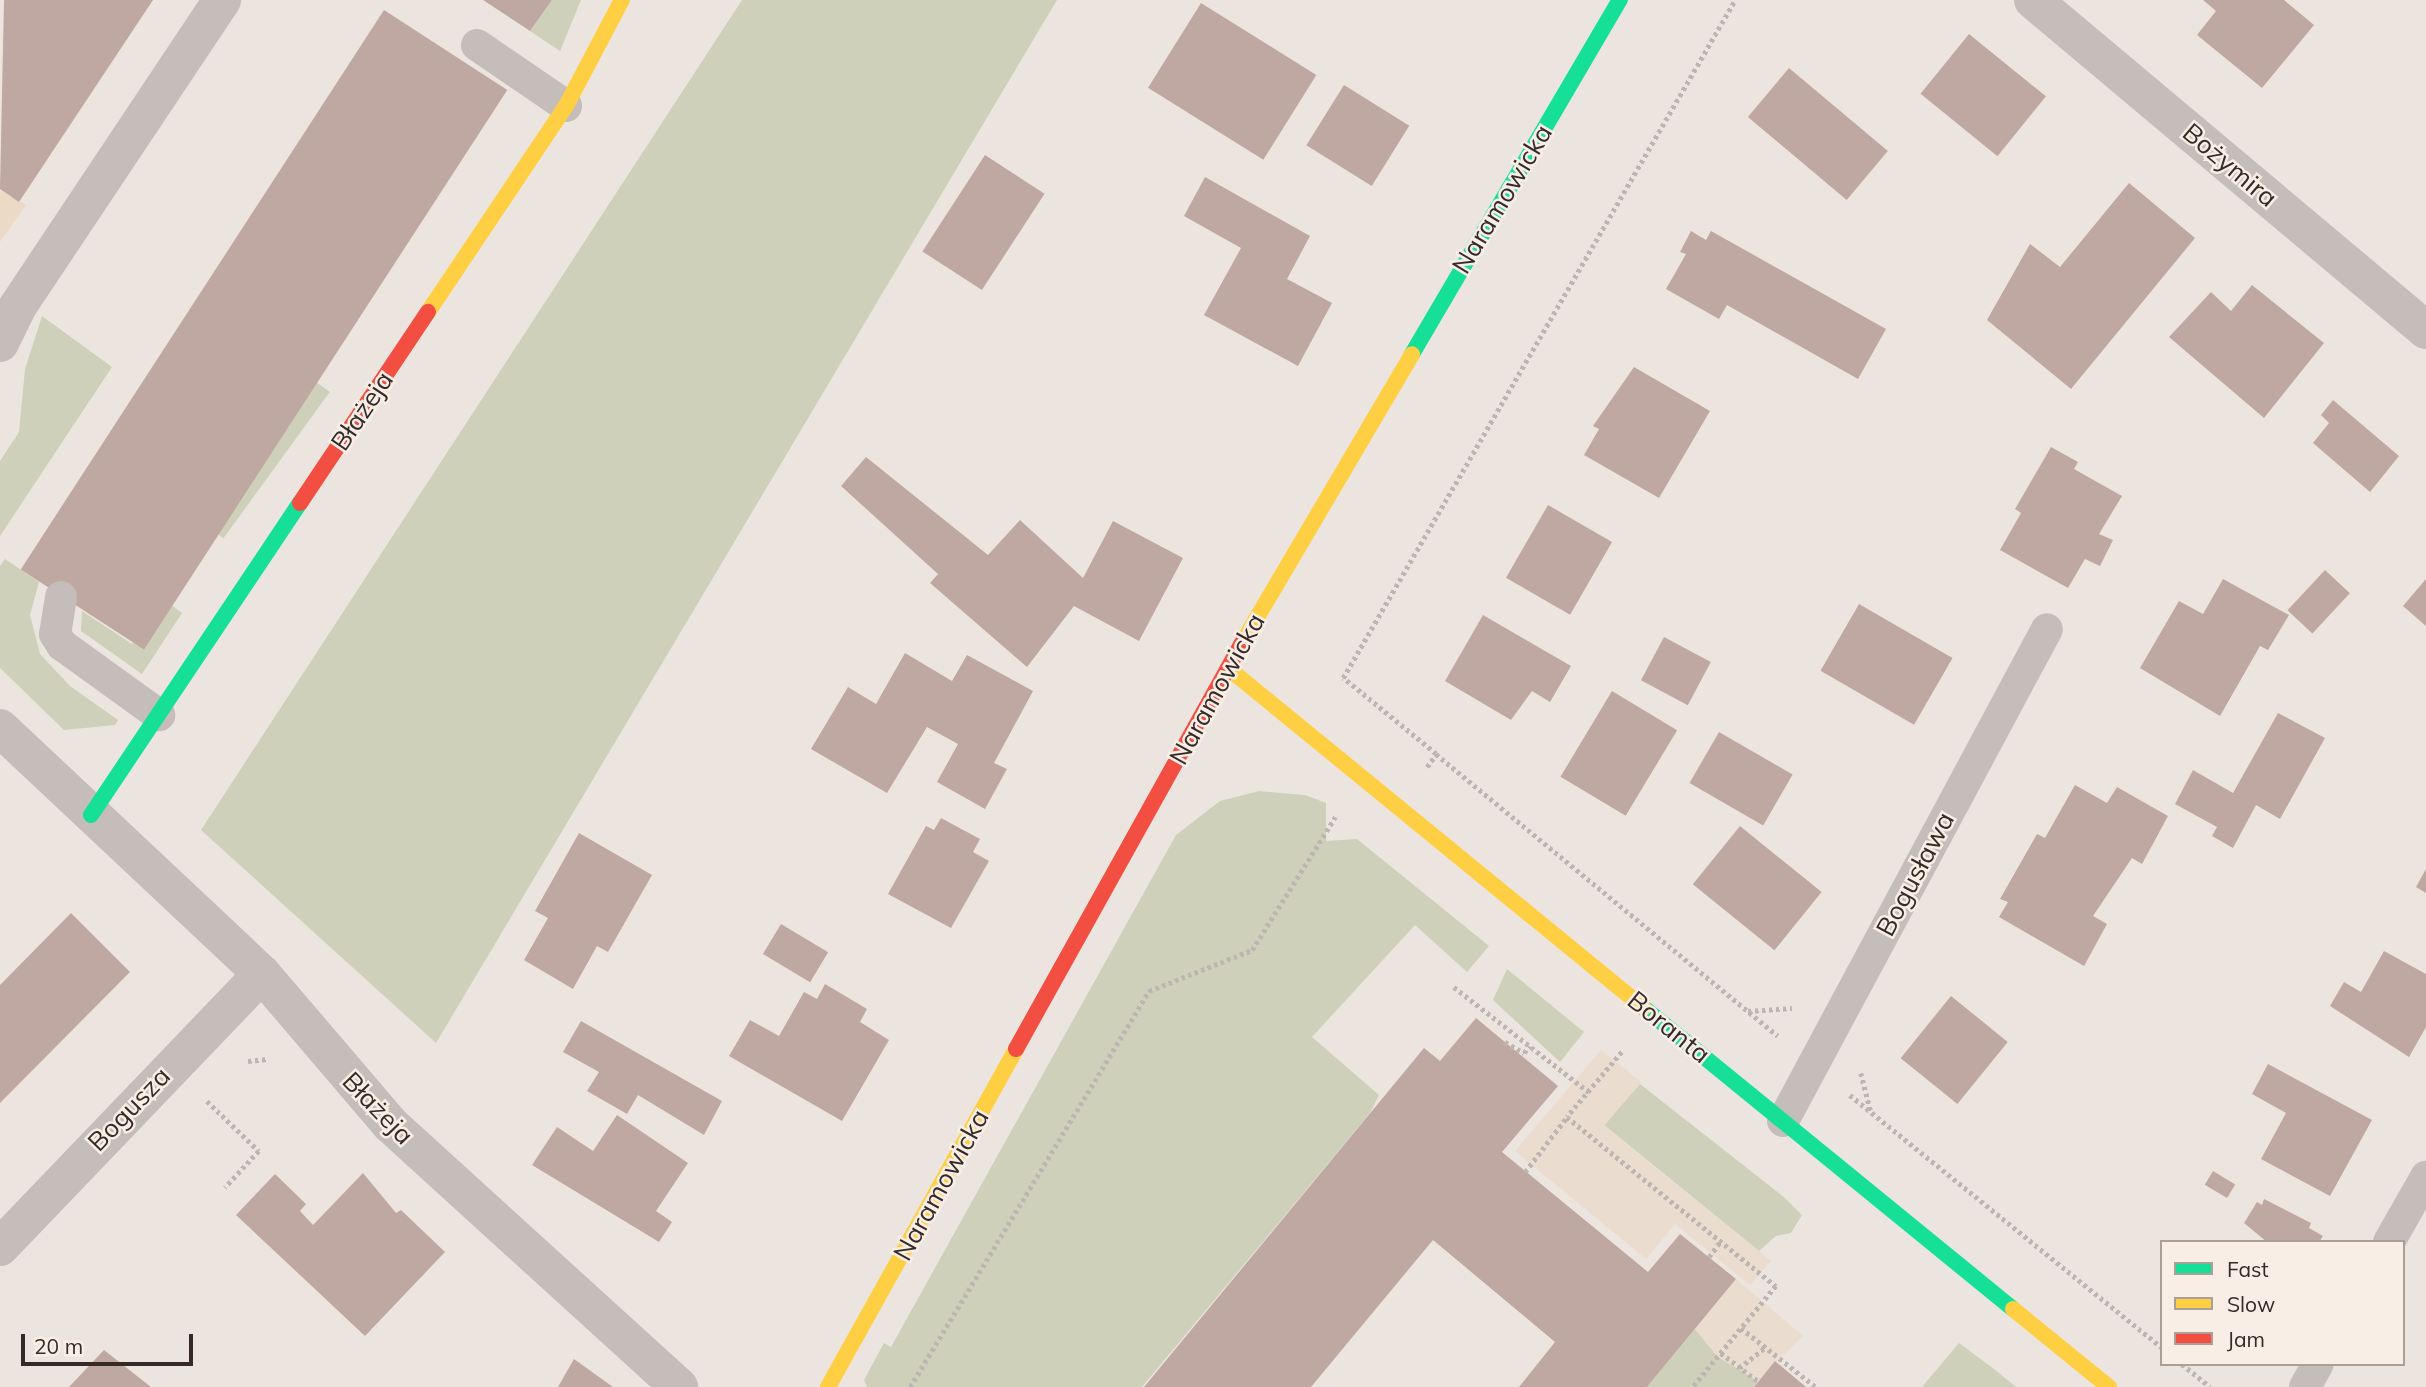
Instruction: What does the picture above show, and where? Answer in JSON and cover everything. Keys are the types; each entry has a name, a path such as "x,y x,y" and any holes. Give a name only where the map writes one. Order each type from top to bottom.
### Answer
{"street":[{"path":"0,343 18,306 222,0"},
{"name":"Błażeja","path":"91,815 566,106 622,0"},
{"name":"Naramowicka","path":"828,1387 1228,668 1620,0"},
{"name":"Bożymira","path":"2033,0 2426,330"},
{"name":"Boranta","path":"1228,668 2109,1387"},
{"name":"Błażeja","path":"0,728 262,974 390,1124 679,1387"},
{"name":"Bogusza","path":"0,1247 262,974"}],"lane":[{"path":"477,45 566,106"},
{"path":"61,597 55,634 62,645 159,715"},
{"name":"Bogusława","path":"1783,1121 2047,629"},
{"path":"2390,1240 2426,1177"},
{"path":"2305,1387 2317,1366"}],"path":[{"path":"1454,987 1589,1092"},
{"path":"1504,1042 1524,1053 1529,1046"},
{"path":"1525,1171 1627,1046"},
{"path":"239,1063 274,1058"},
{"path":"214,1090 206,1100 259,1151 225,1188"},
{"path":"1567,1117 1776,1286 1693,1387"},
{"path":"1709,1257 1720,1242"},
{"path":"1741,1328 1816,1387"},
{"path":"1739,1368 1765,1348"},
{"path":"1721,1353 1758,1381"},
{"path":"2184,1366 2210,1387"}],"green space":[{"path":"552,0 581,0 560,51 530,31"},
{"path":"742,0 1057,0 436,1043 201,830"},
{"path":"42,316 112,367 0,536 0,461 19,432 25,369"},
{"path":"312,379 330,392 223,538 206,525"},
{"path":"5,559 39,582 30,615 40,654 70,686 118,720 115,725 64,730 0,668 0,566"},
{"path":"163,599 182,613 142,674 81,631 82,611 132,644"},
{"path":"1259,791 1305,795 1326,803 1326,841 1357,839 1489,946 1467,972 1415,925 1312,1037 1379,1095 1370,1113 1142,1387 867,1387 864,1380 884,1343 891,1347 1176,835 1220,801"},
{"path":"1507,969 1584,1032 1560,1062 1493,1000"},
{"path":"1640,1084 1785,1198 1802,1215 1791,1233 1776,1236 1759,1251 1604,1125"},
{"path":"1695,1329 1718,1357 1758,1381 1754,1387 1647,1387"},
{"path":"1959,1343 1994,1369 2016,1387 1922,1387"}],"sand":[{"path":"0,190 26,205 0,242"}],"shaded area":[{"path":"1601,1050 1641,1082 1604,1126 1771,1261 1750,1285 1675,1224 1646,1259 1515,1151"},
{"path":"1736,1279 1803,1336 1758,1381 1718,1357 1695,1329"}],"building":[{"path":"4,0 153,0 19,202 0,189"},
{"path":"483,0 552,0 530,31"},
{"path":"2203,0 2284,0 2314,25 2262,88 2197,35 2216,11"},
{"path":"1201,3 1316,75 1263,160 1148,88"},
{"path":"384,10 507,90 144,649 21,569"},
{"path":"1969,34 2046,96 1997,156 1921,94"},
{"path":"1789,68 1888,151 1847,200 1748,117"},
{"path":"1344,85 1409,126 1372,186 1306,145"},
{"path":"985,155 1045,194 982,290 922,251"},
{"path":"1205,177 1310,236 1287,279 1332,303 1298,366 1204,315 1241,248 1184,216"},
{"path":"2129,183 2195,238 2071,389 1987,320 2030,244 2060,267"},
{"path":"1691,231 1706,240 1711,231 1886,329 1858,379 1727,305 1719,319 1666,289 1686,254 1680,252"},
{"path":"2252,285 2324,343 2264,418 2169,337 2211,292 2231,311"},
{"path":"1634,367 1710,411 1659,498 1584,455 1599,429 1593,426"},
{"path":"2333,400 2399,456 2370,492 2313,443 2329,423 2321,415"},
{"path":"2051,447 2078,462 2074,469 2122,496 2099,534 2113,540 2100,566 2085,559 2068,588 2000,550 2021,513 2015,509"},
{"path":"866,457 988,555 1020,520 1083,578 1113,521 1183,558 1139,641 1074,606 1027,667 930,583 938,574 841,486"},
{"path":"1548,505 1612,542 1570,615 1506,578"},
{"path":"2325,570 2350,593 2312,633 2287,610"},
{"path":"2223,579 2289,615 2268,650 2260,646 2220,716 2140,668 2179,601 2203,614"},
{"path":"2426,579 2426,626 2403,606"},
{"path":"1859,604 1953,658 1914,725 1820,671"},
{"path":"1483,615 1571,666 1550,702 1532,691 1511,720 1445,681"},
{"path":"1664,637 1711,662 1688,705 1641,680"},
{"path":"905,653 952,681 967,655 1033,691 994,763 1007,769 985,809 937,782 958,744 927,727 887,793 811,749 848,687 876,704"},
{"path":"1612,691 1677,730 1626,816 1560,777"},
{"path":"2278,713 2325,738 2280,819 2256,805 2233,848 2212,836 2217,827 2175,804 2193,770 2233,793"},
{"path":"1719,732 1793,774 1763,826 1690,783"},
{"path":"2075,785 2107,803 2117,787 2168,816 2142,864 2132,858 2093,916 2107,924 2084,966 1999,917 2008,902 2000,899 2037,834 2045,838"},
{"path":"941,818 980,839 973,852 989,861 951,928 888,894 926,826 934,830"},
{"path":"1740,826 1822,892 1774,950 1693,884"},
{"path":"579,833 652,875 608,952 597,946 573,989 524,960 548,918 535,911"},
{"path":"2426,869 2426,893 2416,887"},
{"path":"71,913 130,972 0,1103 0,985"},
{"path":"781,924 828,952 810,982 763,954"},
{"path":"2384,951 2426,974 2426,1027 2409,1057 2330,1006 2344,982 2361,992"},
{"path":"825,984 867,1009 860,1022 889,1040 842,1121 729,1056 750,1020 779,1036 804,992 817,999"},
{"path":"1951,996 2008,1042 1957,1104 1901,1058"},
{"path":"1476,1018 1558,1086 1502,1152 1648,1272 1680,1234 1736,1279 1647,1387 1519,1387 1555,1342 1433,1240 1311,1387 1144,1387 1424,1048 1440,1061"},
{"path":"581,1021 722,1101 704,1135 638,1095 627,1114 587,1091 599,1072 563,1052"},
{"path":"2268,1064 2372,1120 2330,1196 2261,1159 2286,1113 2252,1094"},
{"path":"617,1115 688,1163 656,1211 672,1222 659,1242 532,1165 557,1127 593,1151"},
{"path":"2213,1171 2235,1184 2227,1198 2205,1185"},
{"path":"363,1173 396,1213 401,1210 445,1252 365,1336 236,1215 275,1174 306,1204 300,1211 313,1225"},
{"path":"2264,1199 2311,1223 2309,1228 2323,1236 2320,1240 2265,1240 2244,1223 2257,1202 2262,1205"},
{"path":"104,1350 151,1387 69,1387"},
{"path":"574,1359 613,1387 558,1387"},
{"path":"1775,1361 1806,1387 1754,1387"}],"traffic: fast":[{"path":"1412,354 1620,0"},
{"path":"91,815 300,503"},
{"path":"1644,1008 2013,1309"}],"traffic: slow":[{"path":"428,312 566,106 622,0"},
{"path":"1242,643 1412,354"},
{"path":"1228,668 1644,1008"},
{"path":"828,1387 1016,1049"},
{"path":"2013,1309 2109,1387"}],"traffic: jam":[{"path":"300,503 428,312"},
{"path":"1016,1049 1242,643"}]}
